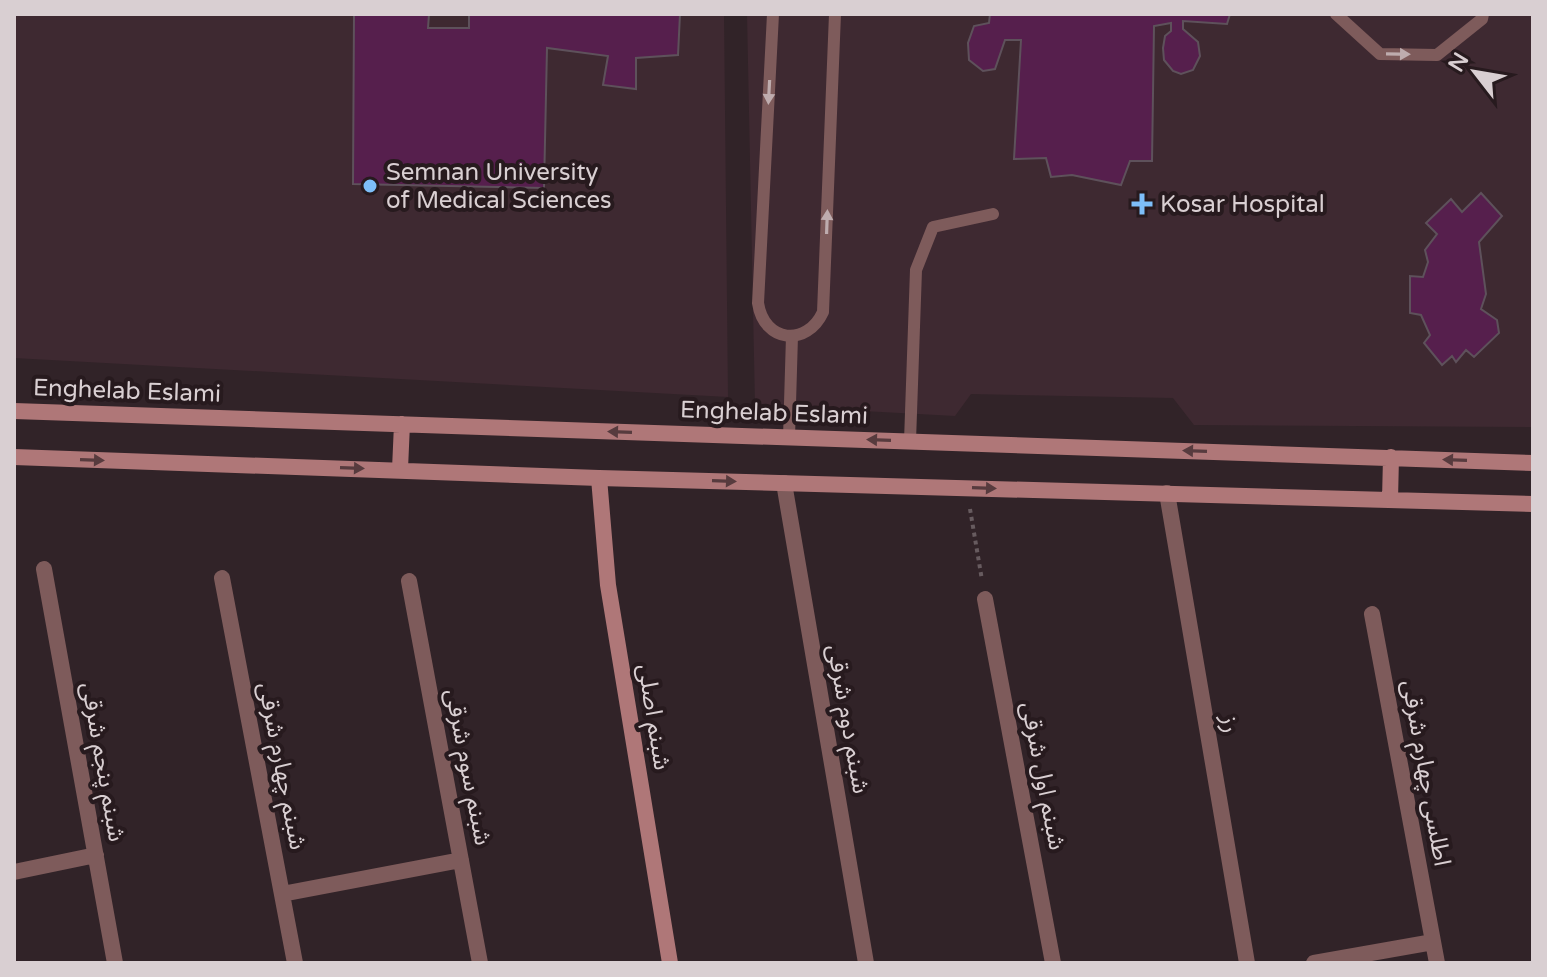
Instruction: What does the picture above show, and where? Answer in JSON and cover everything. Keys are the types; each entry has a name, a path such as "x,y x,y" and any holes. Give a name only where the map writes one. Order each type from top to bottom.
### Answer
{"main road":[{"name":"Enghelab Eslami","path":"14,411 1533,463"},
{"path":"400,469 402,424"},
{"path":"14,457 599,478 1533,504"},
{"path":"1390,500 1391,457"},
{"name":"شبنم اصلی","path":"599,478 608,585 670,963"}],"street":[{"name":"شبنم دوم شرقی","path":"784,483 866,963"},
{"name":"رز","path":"1167,493 1247,963"},
{"name":"شبنم پنجم شرقی","path":"44,569 115,963"},
{"name":"شبنم چهارم شرقی","path":"222,578 295,963"},
{"name":"شبنم سوم شرقی","path":"409,581 480,963"},
{"name":"شبنم اول شرقی","path":"985,599 1053,963"},
{"name":"اطلسی چهارم شرقی","path":"1372,614 1437,963"},
{"path":"14,872 96,855"},
{"path":"282,894 461,860"},
{"path":"1314,963 1433,942"}],"lane":[{"path":"773,14 758,303 765,323 772,330 792,336 811,329 823,312 835,14"},
{"path":"1336,14 1380,54 1437,55 1482,19 1483,14"},
{"path":"910,441 916,270 933,227 993,214"},
{"path":"789,437 792,336"}],"path":[{"path":"967,487 985,599"}],"shaded area":[{"name":"Semnan University of Medical Sciences","path":"14,14 724,14 728,397 14,358"},
{"name":"Kosar Hospital","path":"747,14 1533,14 1533,427 1194,425 1173,398 971,394 955,416 755,405"}],"building":[{"path":"354,14 429,14 428,28 469,28 469,14 680,14 678,55 636,58 636,89 603,85 608,56 547,48 544,188 353,184"},
{"path":"990,14 1230,14 1227,24 1183,21 1183,29 1198,42 1200,56 1193,70 1181,74 1173,71 1164,60 1165,36 1171,31 1171,23 1154,26 1152,161 1130,161 1121,185 1072,175 1051,177 1046,158 1014,159 1021,40 1005,40 995,69 983,71 969,60 968,43 974,26 989,23"},
{"path":"1481,193 1502,216 1479,242 1486,294 1481,309 1497,320 1499,333 1474,357 1466,350 1456,362 1452,356 1442,365 1424,343 1430,335 1421,315 1410,313 1410,276 1423,277 1428,262 1425,250 1437,234 1426,223 1451,199 1462,212"}],"place":[{"name":"Semnan University of Medical Sciences","path":"370,186"},
{"name":"Kosar Hospital","path":"1142,204"}]}
